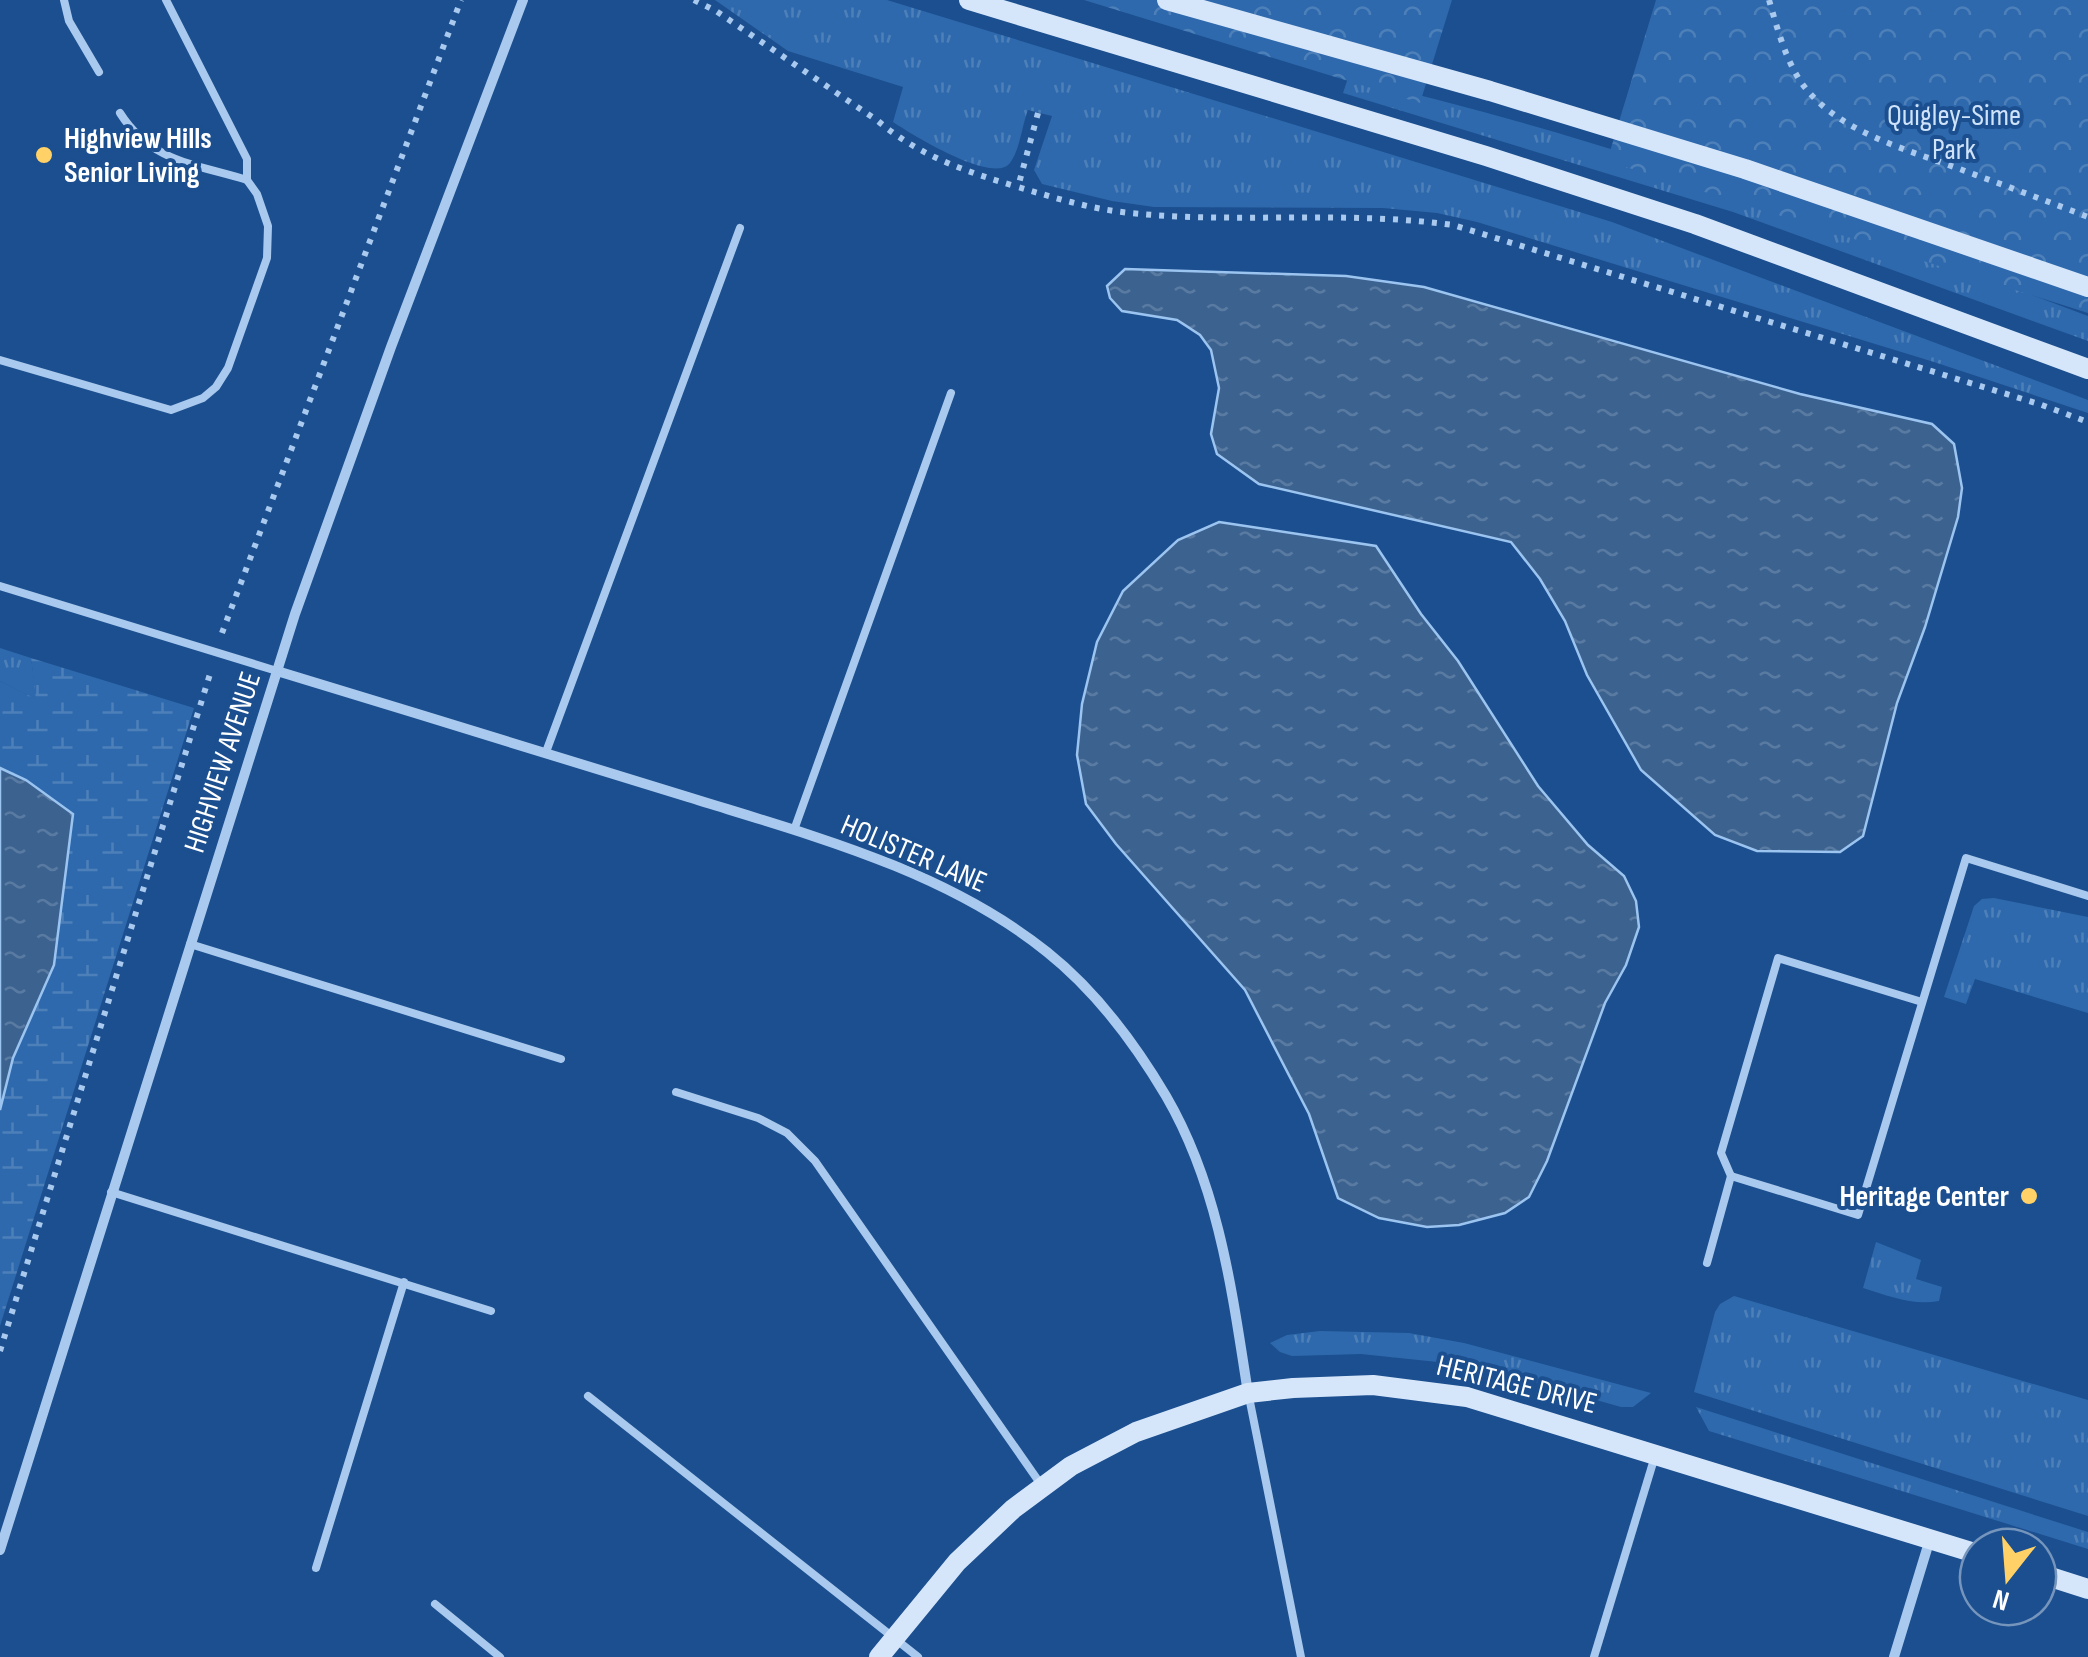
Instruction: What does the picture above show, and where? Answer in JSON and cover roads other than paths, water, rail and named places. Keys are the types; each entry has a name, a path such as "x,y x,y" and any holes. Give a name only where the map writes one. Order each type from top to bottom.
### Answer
{"main road":[{"path":"968,0 1486,156 1695,224 2088,369"},
{"path":"1167,0 1745,169 2088,287"},
{"name":"HERITAGE DRIVE","path":"879,1657 957,1562 1042,1486 1103,1446 1248,1393 1331,1385 1467,1397 1958,1547"},
{"path":"2058,1580 2088,1590"}],"street":[{"name":"HIGHVIEW AVENUE","path":"0,1550 277,671 363,422 523,0"},
{"name":"HOLISTER LANE","path":"277,671 794,830 928,880 973,902 1046,951 1111,1015 1167,1098 1198,1163 1232,1290 1248,1393"},
{"path":"1894,1657 1930,1538"}],"lane":[{"path":"64,0 69,21 99,72"},
{"path":"0,360 171,410 203,398 228,368 267,258 268,226 257,194 247,180 247,160 166,0"},
{"path":"120,113 142,143 247,180"},
{"path":"546,752 740,228"},
{"path":"794,830 951,393"},
{"path":"0,586 277,671"},
{"path":"1731,1176 1858,1215 1966,858 2088,896"},
{"path":"190,944 561,1058"},
{"path":"1707,1263 1731,1176 1721,1153 1778,958 1922,1002"},
{"path":"676,1092 758,1118 787,1133 815,1161 1042,1486"},
{"path":"111,1192 491,1310"},
{"path":"316,1568 404,1282"},
{"path":"1248,1393 1301,1657"},
{"path":"588,1396 918,1657"},
{"path":"1594,1657 1656,1454"},
{"path":"435,1604 500,1657"}],"water":[{"path":"1125,269 1346,276 1424,287 1800,394 1932,424 1954,444 1962,488 1958,517 1897,703 1863,836 1840,852 1757,851 1715,835 1641,770 1587,675 1565,621 1540,579 1511,542 1259,484 1217,454 1211,434 1219,388 1211,350 1200,335 1177,320 1122,311 1110,298 1107,286"},
{"path":"1219,522 1376,546 1458,661 1538,786 1588,845 1624,876 1636,901 1639,927 1626,965 1605,1003 1547,1161 1529,1197 1505,1213 1459,1225 1427,1227 1379,1218 1338,1198 1309,1114 1245,990 1116,844 1086,804 1077,755 1082,704 1097,642 1123,591 1178,540"},
{"path":"0,768 26,780 73,814 54,965 13,1058 0,1110"}],"place":[{"name":"Highview Hills Senior Living","path":"44,155"},
{"name":"Heritage Center","path":"2029,1196"}],"park label":[{"name":"Quigley-Sime Park","path":"1954,132"}]}
